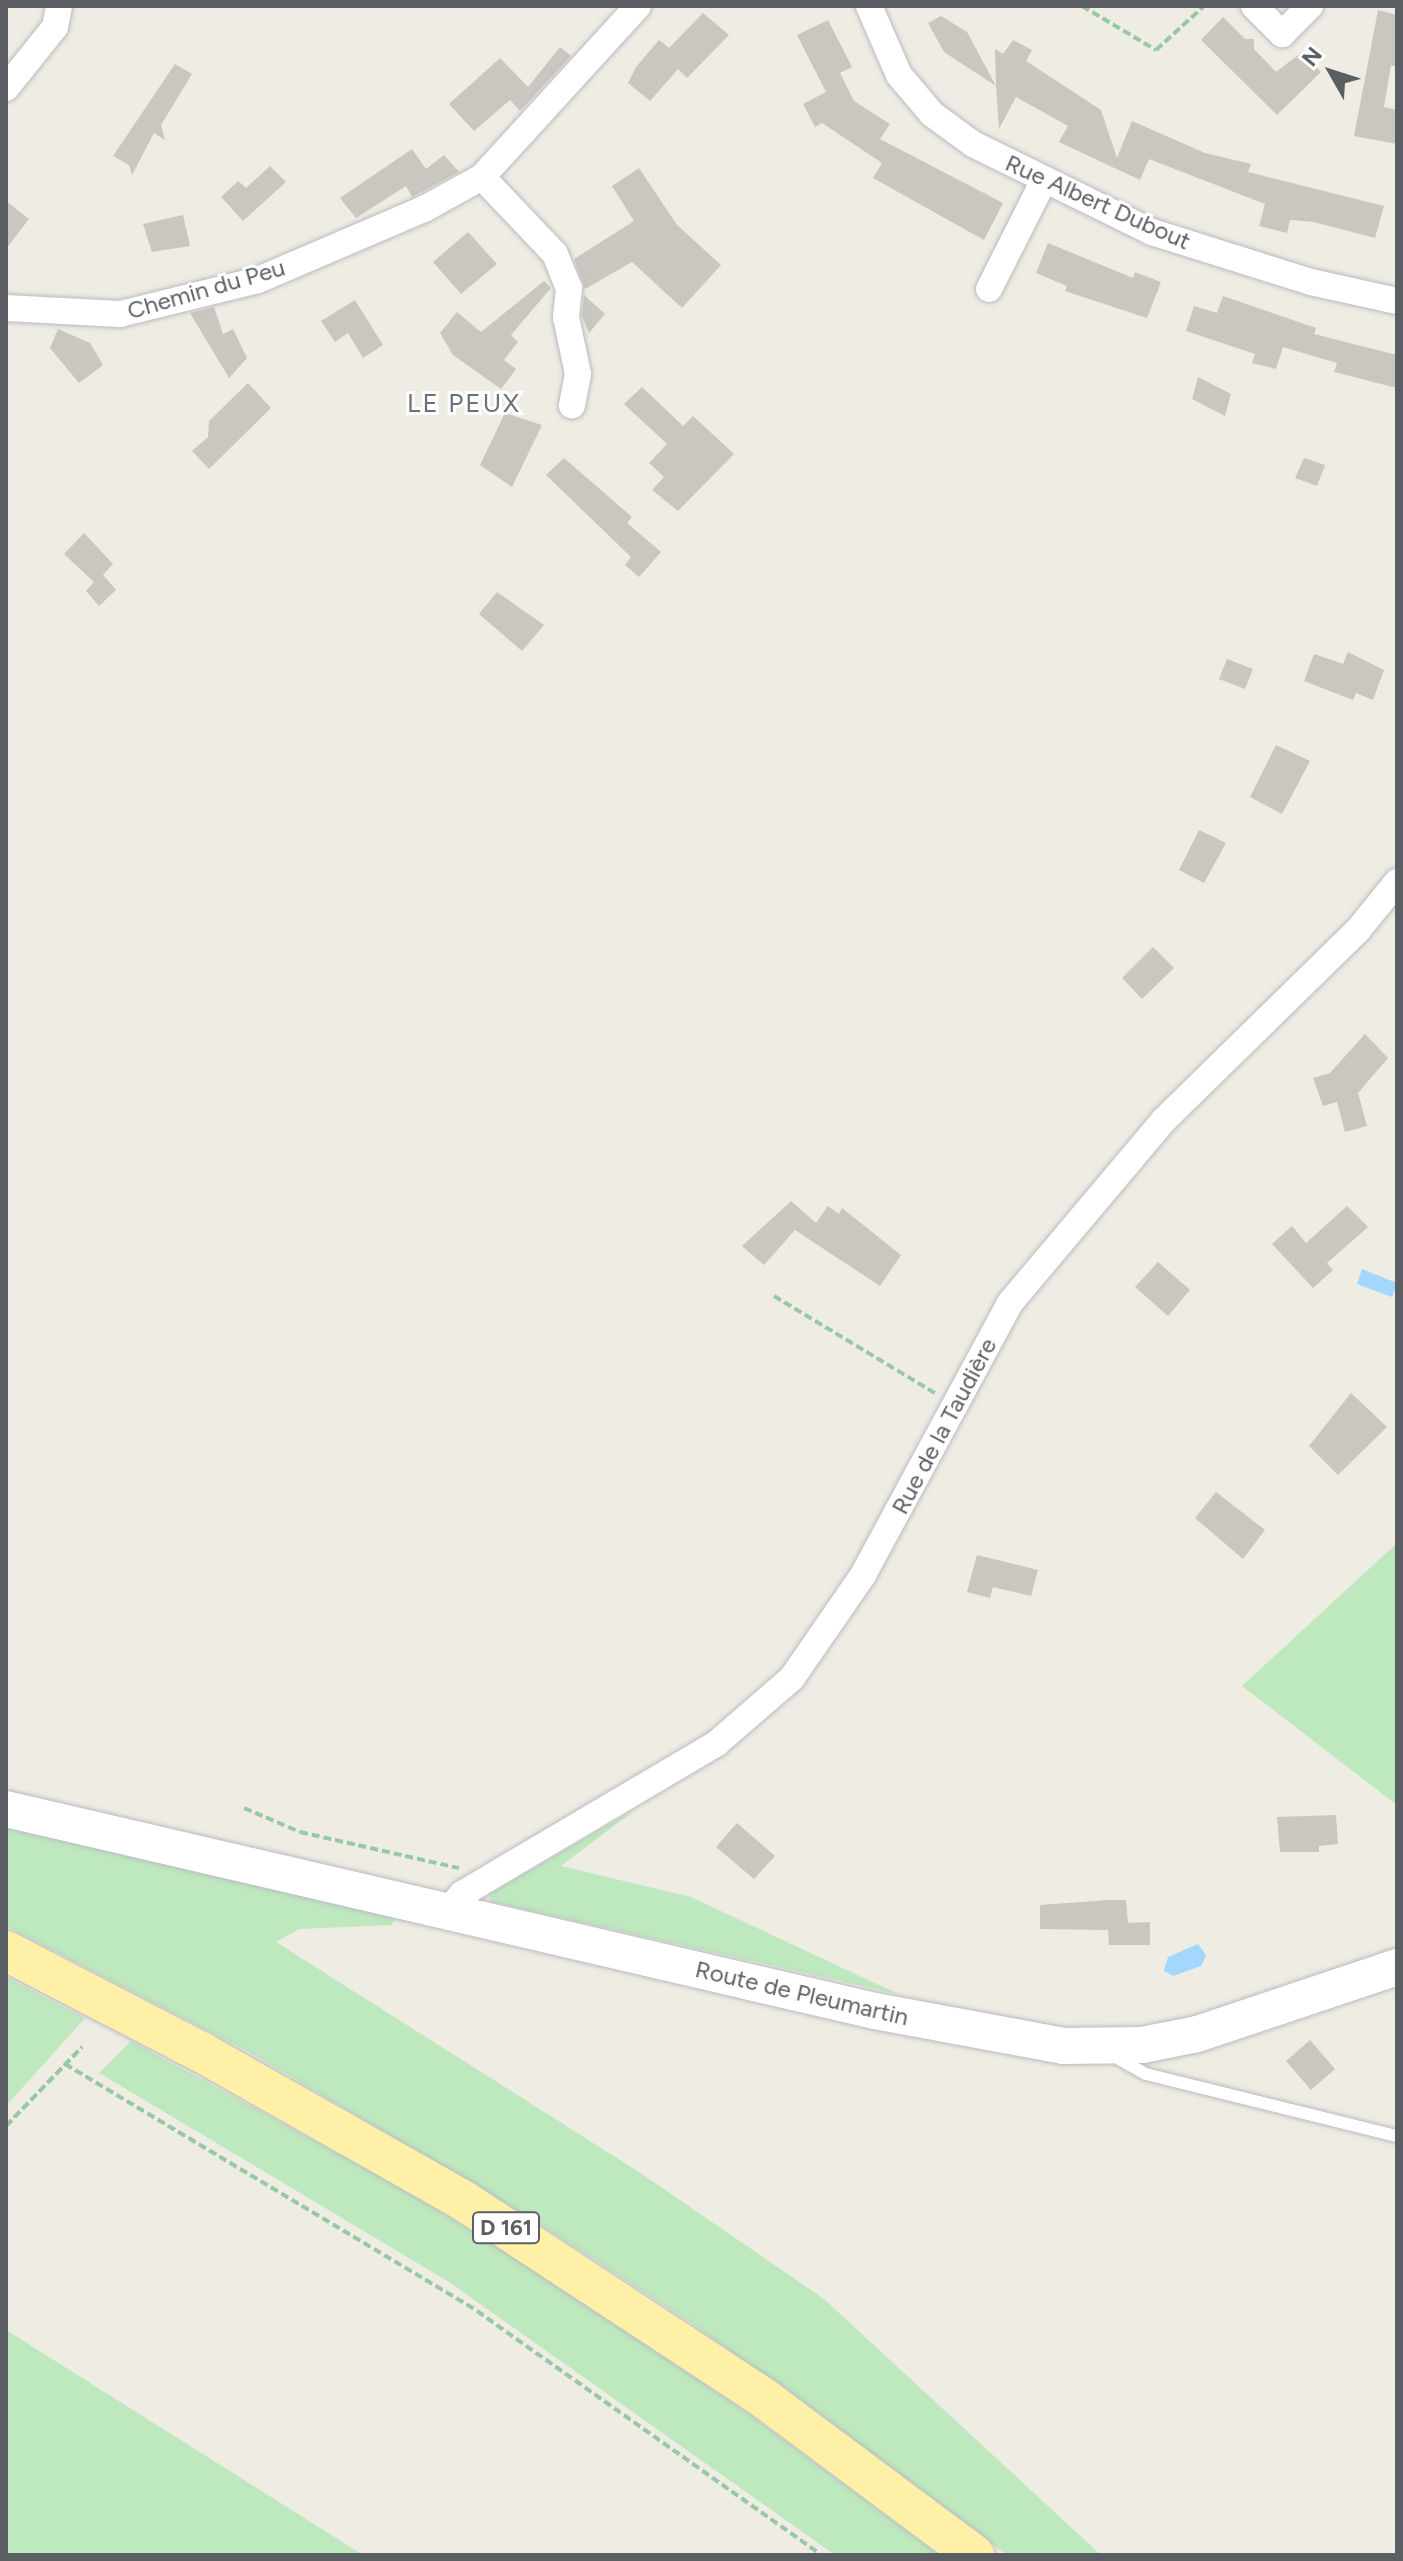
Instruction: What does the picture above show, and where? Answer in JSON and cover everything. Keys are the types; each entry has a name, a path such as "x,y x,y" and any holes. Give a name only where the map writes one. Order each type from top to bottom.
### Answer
{"main road":[{"name":"Route de Pleumartin","path":"6,1809 931,2023 1101,2047 1197,2034 1397,1967"},
{"name":"D 161","path":"6,1951 464,2201 739,2381 974,2555"}],"street":[{"path":"6,88 55,27 59,6"},
{"name":"Chemin du Peu","path":"6,308 120,314 258,280 424,209 482,177 638,6"},
{"name":"Rue Albert Dubout","path":"869,6 899,75 932,114 1043,182 1212,252 1397,301"},
{"path":"1254,6 1282,34 1310,6"},
{"path":"482,177 555,254 569,288 566,317 578,374 572,405"},
{"path":"989,289 1043,182"},
{"name":"Rue de la Taudière","path":"448,1911 488,1878 717,1743 767,1704 840,1614 1010,1303 1083,1212 1164,1120 1358,930 1397,882"}],"lane":[{"path":"1101,2047 1146,2074 1397,2136"}],"path":[{"path":"1082,6 1156,50 1204,6"},
{"path":"774,1296 954,1404"},
{"path":"244,1808 300,1832 442,1862 488,1878"},
{"path":"6,2126 82,2047"},
{"path":"65,2064 477,2311 821,2555"}],"green space":[{"path":"1397,1543 1397,1805 1242,1686"},
{"path":"636,1809 561,1866 691,1897 898,1994 491,1902 489,1894"},
{"path":"6,1828 395,1914 392,1925 299,1929 276,1942 642,2174 824,2299 1101,2555 1007,2555 693,2324 541,2225 251,2053 6,1926"},
{"path":"6,1977 85,2018 6,2106"},
{"path":"131,2041 405,2190 541,2274 749,2414 940,2555 835,2555 449,2282 99,2073"},
{"path":"6,2330 363,2555 6,2555"}],"water":[{"path":"1362,1269 1397,1283 1392,1297 1357,1284"},
{"path":"1198,1944 1206,1955 1201,1966 1173,1976 1164,1971 1168,1957"}],"building":[{"path":"1378,10 1397,15 1397,67 1391,65 1384,107 1397,110 1397,144 1354,136"},
{"path":"703,13 729,35 687,78 678,69 650,101 628,83 636,67 659,40 669,48"},
{"path":"941,16 967,32 996,86 944,52 928,23"},
{"path":"1223,17 1245,39 1254,39 1254,49 1276,72 1302,52 1321,72 1277,115 1201,40"},
{"path":"828,20 852,67 840,73 854,101 890,124 880,139 1003,203 984,240 873,178 882,163 822,123 815,127 803,104 826,92 797,35"},
{"path":"1013,40 1032,50 1026,61 1101,110 1117,158 1132,121 1205,153 1251,164 1248,172 1384,206 1375,238 1314,222 1290,220 1287,233 1259,226 1265,204 1149,159 1140,180 1059,142 1068,126 1016,97 999,129 995,49 1003,54"},
{"path":"560,47 571,56 520,111 510,100 474,131 449,104 500,58 528,87"},
{"path":"175,64 192,74 161,125 165,140 154,133 132,175 129,165 113,156"},
{"path":"412,149 426,169 444,155 459,172 412,197 406,186 356,218 340,198"},
{"path":"270,166 286,182 243,221 221,197 238,181 246,188"},
{"path":"639,168 677,225 721,265 682,308 632,262 585,289 574,259 634,221 612,186"},
{"path":"6,201 29,219 6,249"},
{"path":"183,215 190,246 152,252 143,224"},
{"path":"468,232 497,264 461,294 433,262"},
{"path":"1048,243 1133,278 1135,272 1161,282 1147,318 1065,291 1067,286 1036,273"},
{"path":"544,281 551,288 511,335 518,342 504,360 516,369 501,389 453,355 440,333 457,312 481,332"},
{"path":"584,295 605,314 589,333 582,316"},
{"path":"1223,296 1316,328 1314,334 1397,355 1397,388 1334,372 1337,363 1283,347 1276,369 1252,363 1255,354 1186,331 1194,306 1217,313"},
{"path":"355,300 383,345 363,358 348,333 335,342 321,321"},
{"path":"214,307 223,334 233,329 247,358 229,378 190,313"},
{"path":"58,329 90,343 103,365 79,383 50,348"},
{"path":"1198,377 1231,394 1225,416 1192,399"},
{"path":"248,383 271,408 209,469 192,451 208,437 209,421"},
{"path":"642,387 683,426 693,416 734,454 678,511 652,490 664,477 649,463 667,444 624,404"},
{"path":"505,413 542,425 512,487 480,465"},
{"path":"564,458 632,517 627,523 661,552 639,577 625,565 631,557 546,475"},
{"path":"1304,458 1325,465 1317,486 1295,478"},
{"path":"84,533 113,564 103,575 116,590 99,606 86,591 94,582 64,554"},
{"path":"497,592 544,625 522,651 479,614"},
{"path":"1348,652 1384,670 1373,700 1356,693 1353,700 1304,681 1314,654 1343,664"},
{"path":"1227,659 1253,669 1245,689 1219,679"},
{"path":"1276,745 1310,761 1282,814 1250,797"},
{"path":"1199,830 1226,843 1204,883 1179,870"},
{"path":"1153,947 1174,968 1142,999 1122,978"},
{"path":"1365,1034 1388,1058 1358,1093 1367,1126 1345,1132 1337,1102 1323,1106 1313,1078 1330,1073"},
{"path":"791,1201 816,1223 828,1206 839,1214 842,1208 901,1255 880,1286 795,1230 764,1265 742,1246"},
{"path":"1347,1206 1368,1227 1327,1263 1333,1270 1313,1288 1272,1244 1292,1226 1306,1243"},
{"path":"1158,1262 1190,1290 1168,1316 1135,1287"},
{"path":"1351,1393 1387,1427 1338,1475 1309,1446"},
{"path":"1216,1492 1265,1530 1243,1559 1195,1518"},
{"path":"977,1555 1038,1570 1031,1596 993,1587 990,1598 967,1592"},
{"path":"1336,1815 1338,1844 1319,1846 1319,1852 1280,1852 1277,1817"},
{"path":"737,1823 775,1856 754,1879 716,1847"},
{"path":"1126,1900 1128,1923 1150,1922 1150,1945 1109,1945 1108,1930 1040,1929 1040,1905"},
{"path":"1310,2040 1335,2069 1311,2090 1286,2061"}],"district":[{"name":"LE PEUX","path":"464,404"}]}
